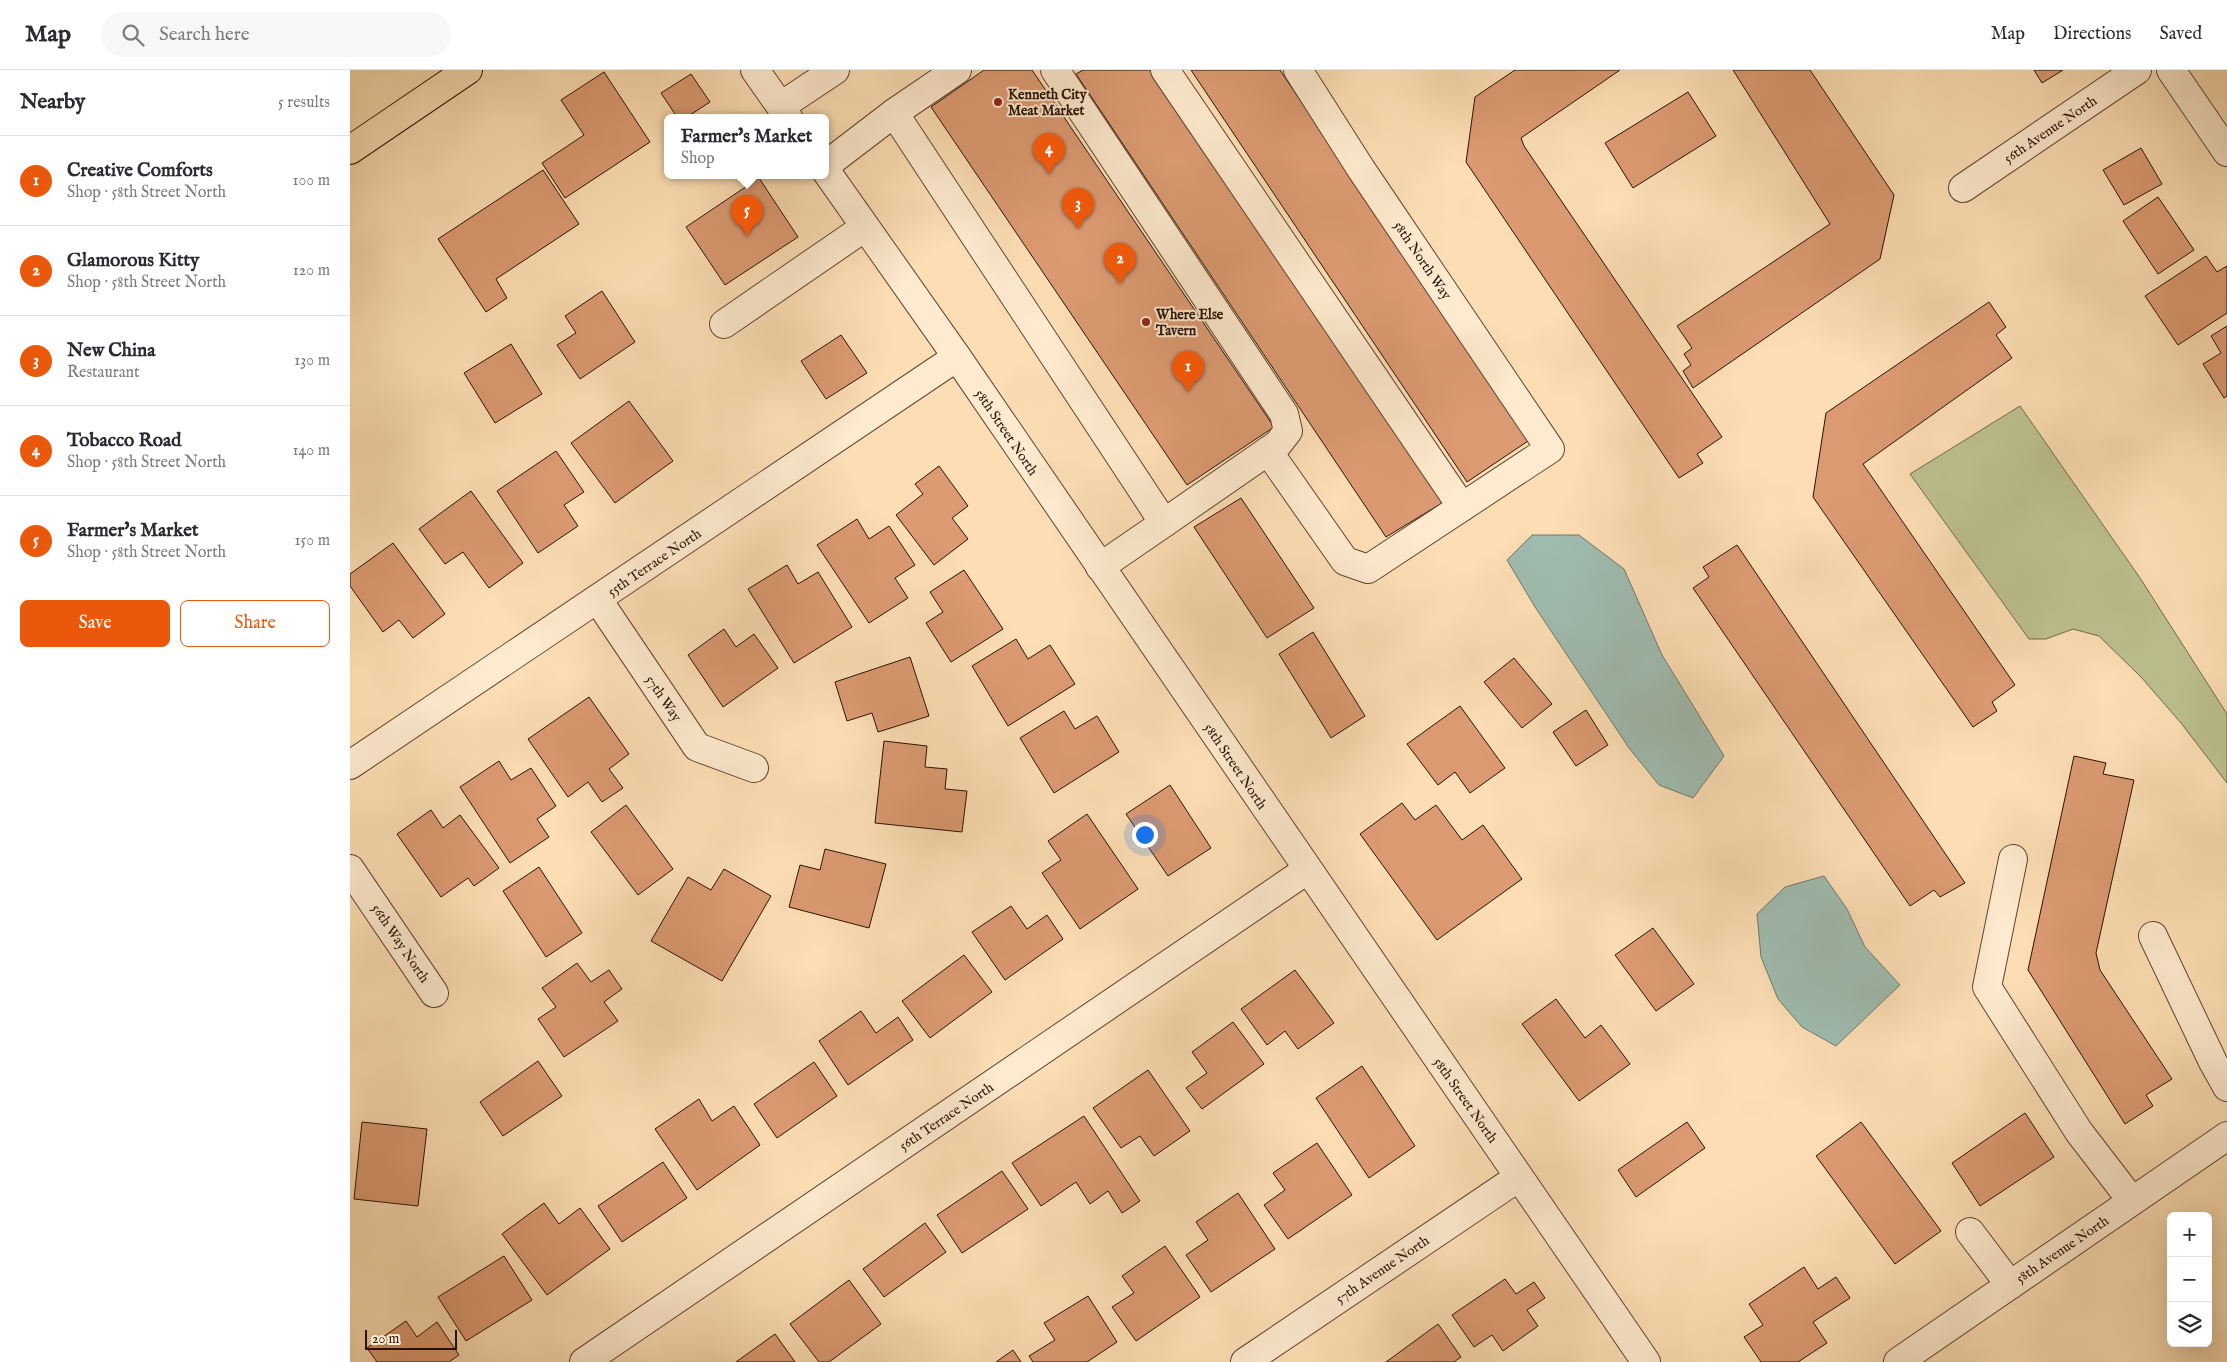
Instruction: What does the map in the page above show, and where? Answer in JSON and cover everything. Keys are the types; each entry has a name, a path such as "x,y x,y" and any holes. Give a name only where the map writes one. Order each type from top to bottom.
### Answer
{"main road":[{"path":"350,150 468,70"}],"street":[{"path":"755,70 784,112 835,70"},
{"path":"829,163 894,113 958,70"},
{"path":"1055,70 1284,414 1288,431 1278,444 1100,567"},
{"path":"1165,70 1462,507 1368,568 1345,561 1268,451"},
{"name":"58th North Way","path":"1298,70 1361,169 1550,448 1462,507"},
{"name":"56th Avenue North","path":"1963,188 2137,70"},
{"path":"2172,70 2227,152"},
{"path":"894,113 1164,523"},
{"name":"58th Street North","path":"829,175 957,358 1646,1362"},
{"path":"724,324 865,227"},
{"name":"55th Terrace North","path":"350,765 957,358"},
{"name":"57th Way","path":"598,600 697,747 754,768"},
{"path":"2013,859 1987,987 2078,1132 2132,1201"},
{"name":"56th Way North","path":"350,869 434,993"},
{"name":"56th Terrace North","path":"584,1362 1307,870"},
{"path":"2152,936 2227,1087"},
{"name":"58th Avenue North","path":"1898,1362 2227,1136"},
{"name":"57th Avenue North","path":"1245,1362 1519,1177"},
{"path":"1970,1232 2010,1285"}],"green space":[{"path":"2020,406 2140,578 2227,714 2227,783 2181,723 2141,677 2099,636 2073,629 2046,639 2029,639 1910,474"}],"shaded area":[{"path":"1532,535 1579,535 1624,569 1662,655 1724,756 1693,798 1659,785 1629,748 1535,607 1507,560"},
{"path":"1824,876 1847,909 1865,947 1900,985 1836,1046 1802,1027 1778,999 1761,957 1757,914 1785,887"}],"building":[{"path":"984,70 1032,70 1274,427 1187,485 931,107"},
{"path":"1083,70 1152,70 1442,503 1386,537 1076,74"},
{"path":"1191,70 1280,70 1528,441 1467,482"},
{"path":"1515,70 1620,70 1521,138 1524,146 1722,437 1697,454 1703,463 1679,478 1466,162 1475,97"},
{"path":"1733,70 1810,70 1894,195 1880,259 1693,388 1683,371 1691,365 1684,354 1692,348 1677,326 1830,224"},
{"path":"2034,70 2063,70 2042,83"},
{"path":"604,72 650,142 565,198 542,163 584,135 561,100"},
{"path":"691,74 710,102 692,114 675,114 661,93"},
{"path":"1688,92 1716,136 1633,188 1605,143"},
{"path":"2141,148 2162,184 2124,205 2103,170"},
{"path":"543,170 579,224 496,279 507,298 486,312 438,239"},
{"path":"760,179 798,237 725,285 686,227"},
{"path":"2158,197 2194,250 2158,274 2123,221"},
{"path":"2206,256 2217,272 2227,266 2227,313 2178,345 2145,296"},
{"path":"602,291 635,342 580,379 557,345 576,333 565,316"},
{"path":"1989,302 2006,327 1996,335 2012,358 1863,464 2015,685 1992,702 1997,711 1973,727 1813,497 1826,413"},
{"path":"2227,326 2227,396 2224,398 2203,364 2221,353 2211,336"},
{"path":"841,335 867,373 826,399 801,361"},
{"path":"511,344 542,394 495,423 464,373"},
{"path":"629,401 673,461 615,503 571,443"},
{"path":"556,451 584,492 564,505 578,526 538,553 497,491"},
{"path":"939,466 968,506 952,518 968,539 934,565 896,515 923,494 915,484"},
{"path":"471,491 523,563 489,588 463,552 445,564 419,529"},
{"path":"1241,498 1314,608 1267,638 1194,527"},
{"path":"857,519 869,539 889,526 915,565 895,578 908,598 869,623 817,545"},
{"path":"393,543 445,614 413,638 399,620 383,632 350,586 350,574"},
{"path":"1737,545 1965,883 1940,897 1934,890 1910,906 1693,588 1709,577 1703,567"},
{"path":"787,565 798,584 818,572 852,627 794,663 748,589"},
{"path":"964,570 1003,629 951,662 926,623 943,612 930,592"},
{"path":"724,629 736,647 754,634 778,668 723,707 688,655"},
{"path":"1313,632 1365,716 1331,738 1279,654"},
{"path":"1016,639 1028,659 1050,645 1075,684 1008,726 972,666"},
{"path":"910,657 929,716 878,732 872,713 847,721 835,682"},
{"path":"1514,658 1552,704 1522,728 1484,682"},
{"path":"589,697 629,754 609,769 623,788 602,802 588,782 568,797 528,739"},
{"path":"1460,706 1505,768 1470,793 1455,772 1438,785 1407,744"},
{"path":"1586,710 1608,745 1576,766 1553,732"},
{"path":"1064,711 1075,729 1097,716 1119,752 1054,793 1020,738"},
{"path":"884,741 927,746 925,767 947,769 945,789 967,791 962,832 875,823"},
{"path":"2074,756 2106,763 2103,774 2134,780 2096,953 2100,970 2172,1079 2146,1095 2153,1106 2125,1124 2028,970"},
{"path":"499,761 511,780 531,768 556,806 537,819 549,837 510,863 460,787"},
{"path":"1170,785 1211,848 1168,876 1126,814"},
{"path":"1402,803 1415,820 1436,805 1462,840 1483,825 1522,879 1437,940 1360,834"},
{"path":"626,805 673,869 638,895 591,832"},
{"path":"431,810 443,828 460,815 499,868 474,886 468,878 441,897 397,834"},
{"path":"1087,814 1138,889 1080,929 1042,873 1061,860 1048,841"},
{"path":"825,849 886,864 869,928 789,907 800,865 820,870"},
{"path":"539,867 582,933 546,957 503,891"},
{"path":"724,869 771,896 722,981 651,941 688,877 711,890"},
{"path":"1011,906 1027,929 1047,915 1063,939 1005,980 972,932"},
{"path":"1653,928 1694,984 1656,1011 1615,955"},
{"path":"964,955 992,992 930,1038 902,1001"},
{"path":"577,963 591,982 609,970 622,989 604,1002 618,1021 564,1057 538,1019 556,1007 542,988"},
{"path":"1295,970 1334,1023 1298,1049 1285,1031 1267,1045 1241,1009"},
{"path":"1556,999 1585,1038 1601,1025 1630,1064 1579,1101 1522,1024"},
{"path":"861,1011 876,1033 898,1017 913,1040 848,1085 819,1041"},
{"path":"1233,1022 1264,1064 1202,1109 1186,1088 1207,1073 1192,1052"},
{"path":"538,1061 562,1096 503,1136 480,1102"},
{"path":"814,1062 837,1096 777,1138 754,1104"},
{"path":"1362,1066 1415,1146 1369,1178 1316,1098"},
{"path":"1148,1070 1190,1131 1154,1156 1140,1136 1121,1148 1093,1108"},
{"path":"699,1099 712,1121 734,1106 760,1145 697,1190 655,1129"},
{"path":"2025,1113 2054,1157 1980,1206 1952,1163"},
{"path":"1084,1116 1140,1201 1122,1213 1108,1191 1090,1204 1076,1182 1041,1206 1012,1163"},
{"path":"362,1122 427,1129 418,1206 354,1199"},
{"path":"1687,1122 1705,1148 1636,1197 1618,1170"},
{"path":"1861,1122 1941,1231 1895,1264 1816,1156"},
{"path":"1317,1143 1352,1195 1288,1239 1264,1205 1285,1190 1273,1173"},
{"path":"663,1162 687,1198 622,1242 598,1206"},
{"path":"1002,1171 1028,1209 962,1253 937,1215"},
{"path":"1238,1193 1275,1249 1211,1292 1186,1255 1208,1240 1196,1222"},
{"path":"544,1203 559,1224 580,1208 610,1249 547,1295 502,1234"},
{"path":"925,1223 946,1252 884,1297 863,1269"},
{"path":"1165,1246 1200,1297 1136,1341 1112,1307 1134,1293 1122,1276"},
{"path":"504,1256 532,1300 466,1341 438,1297"},
{"path":"1804,1267 1818,1289 1836,1277 1850,1298 1813,1322 1827,1343 1798,1362 1761,1362 1744,1337 1763,1325 1749,1304"},
{"path":"1505,1279 1516,1294 1534,1282 1545,1298 1527,1310 1538,1326 1503,1351 1492,1335 1474,1347 1452,1315"},
{"path":"849,1280 881,1324 829,1362 819,1362 790,1324"},
{"path":"1088,1296 1117,1342 1087,1362 1033,1362 1029,1356 1055,1340 1044,1323"},
{"path":"406,1321 417,1337 437,1322 459,1355 449,1362 377,1362 367,1348"},
{"path":"1438,1324 1461,1357 1454,1362 1386,1362"},
{"path":"775,1334 795,1362 736,1362"},
{"path":"1013,1350 1021,1362 996,1362"}],"place":[{"name":"Kenneth City Meat Market","path":"998,102"},
{"name":"Tobacco Road","path":"1049,174"},
{"name":"New China","path":"1078,229"},
{"name":"Farmer's Market","path":"747,236"},
{"name":"Glamorous Kitty","path":"1120,284"},
{"name":"Where Else Tavern","path":"1146,322"},
{"name":"Creative Comforts","path":"1188,392"}]}
